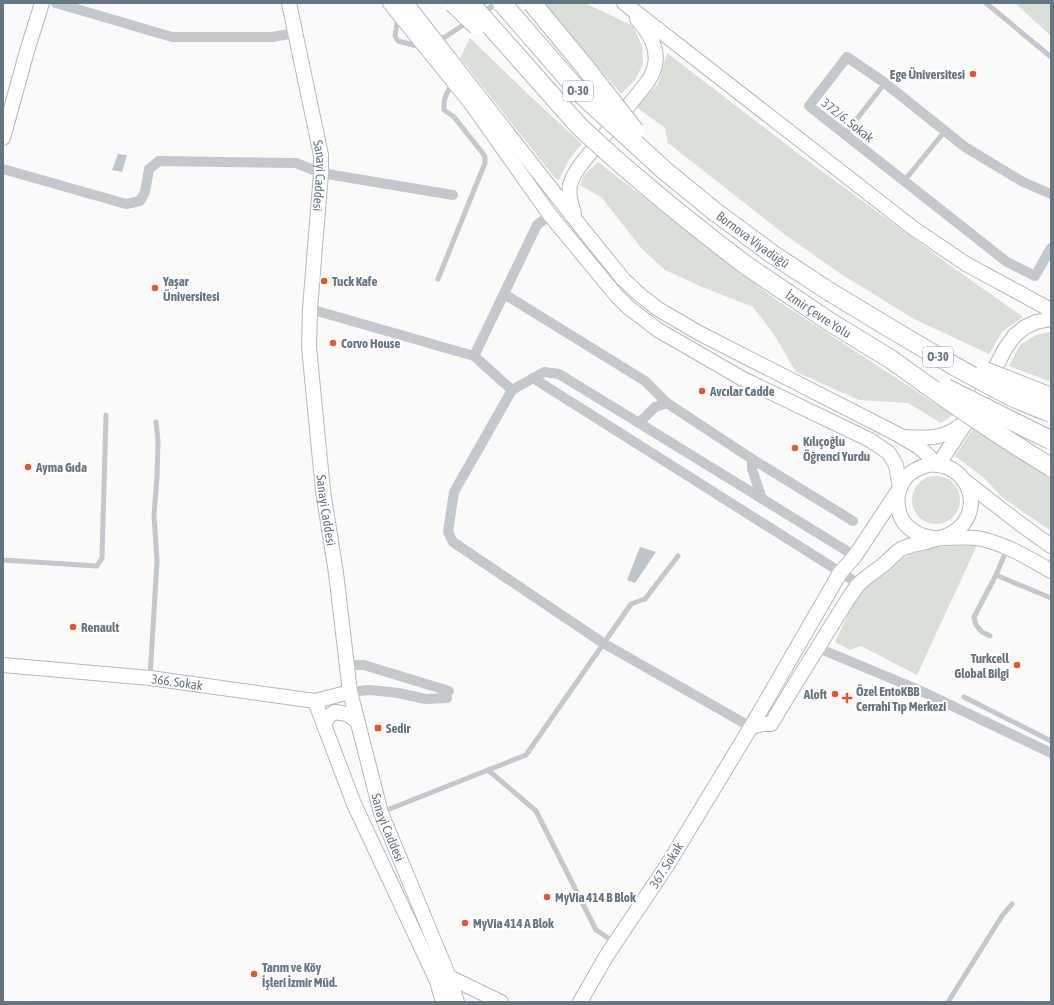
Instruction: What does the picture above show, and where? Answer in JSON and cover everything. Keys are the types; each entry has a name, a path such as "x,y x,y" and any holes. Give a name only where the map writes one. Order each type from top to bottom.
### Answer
{"highway":[{"name":"O-30","path":"453,3 579,126"},
{"name":"Bornova Viyadüğü","path":"470,3 579,126 640,181 747,266"},
{"name":"Bornova Viyadüğü","path":"502,3 581,94 664,170 775,256 830,292 963,371 1013,397 1051,414"},
{"path":"532,3 585,67 664,170"},
{"name":"İzmir Çevre Yolu","path":"747,266 830,322 892,360"},
{"path":"908,339 1051,397"},
{"name":"O-30","path":"892,360 1051,440"},
{"path":"892,360 952,404 1014,445 1051,467"}],"street":[{"path":"3,138 42,3"},
{"path":"56,3 71,5 172,37 272,37 295,33"},
{"name":"Sanayi Caddesi","path":"288,3 321,155 321,173 310,309 309,347 322,483 336,573 350,692 381,813 443,979 443,1002"},
{"path":"582,227 570,202 569,191 572,176 652,76 656,62 655,47 652,40 644,26 623,3"},
{"path":"623,3 913,228 966,264 1051,310"},
{"path":"398,6 582,227 623,279 640,294 658,308 699,333 903,437 919,447 938,465"},
{"path":"430,43 454,83 470,102 550,214 616,295 628,307 658,330 743,379 870,440 889,453 896,465 900,488"},
{"name":"372/6. Sokak","path":"1051,194 1023,182 965,147 885,83 847,57 809,106 1007,262 1035,276 1051,248"},
{"path":"3,169 126,204 140,201 145,192 149,169 159,161 296,163 321,173 453,195"},
{"path":"474,356 537,225 550,214"},
{"path":"504,294 645,381 667,403 752,459 853,521"},
{"path":"310,309 474,356 512,390"},
{"path":"938,465 972,415 1005,349 1015,335 1025,327 1036,322 1051,319"},
{"path":"855,556 559,374 544,372 512,390 454,492 448,532 452,542 603,643 751,727 770,724 859,584 902,548 950,535 960,527 967,517 971,505 970,493 965,481"},
{"path":"533,378 859,584"},
{"path":"639,423 655,407 667,403"},
{"path":"903,437 936,437 949,433 958,428 972,415"},
{"path":"752,459 752,469 762,499"},
{"path":"1051,546 965,481 958,473 948,467 938,465 926,466 915,470 906,478 900,488 897,500 898,513 904,524 914,533 926,538 972,537 982,539 1017,552 1051,571"},
{"name":"367. Sokak","path":"580,1002 615,943 668,864 751,727 840,573 855,556 900,488"},
{"path":"818,648 918,690 1051,753"},
{"path":"347,664 364,665 448,694 426,699 380,691 369,690 350,692"},
{"name":"366. Sokak","path":"3,665 150,678 315,701 350,692"},
{"name":"Sanayi Caddesi","path":"315,701 354,804 443,979 457,1002"},
{"path":"324,725 329,716 335,712 347,714 357,721"},
{"path":"443,979 501,1002"}],"lane":[{"path":"430,43 444,38 498,3"},
{"path":"986,3 1051,57"},
{"path":"438,278 485,163 485,157 476,145 454,117 444,110 443,104 445,97 450,87 454,83"},
{"path":"845,134 885,83"},
{"path":"904,181 945,131"},
{"path":"3,560 97,566 102,558 106,415"},
{"path":"150,678 157,561 154,514 158,441 156,422"},
{"path":"990,636 982,632 976,625 974,617 996,575 1007,548"},
{"path":"381,813 526,755 631,604 645,599 678,556"},
{"path":"996,575 1051,598"},
{"path":"964,697 1051,741"},
{"path":"488,770 536,811 596,930 615,943"},
{"path":"948,1002 1002,916 1012,904"}],"shaded area":[{"path":"544,3 585,3 633,26 642,46 643,64 635,80 621,94"},
{"path":"1015,3 1051,3 1051,36"},
{"path":"470,38 582,144 570,158 559,180 555,178 460,58"},
{"path":"667,53 800,155 1023,317 1002,332 989,354 914,319 841,274 784,234 668,143 665,128 636,107 658,84"},
{"path":"118,154 127,155 122,172 112,170"},
{"path":"598,162 775,299 953,415 941,423 908,403 859,400 796,372 773,333 753,307 702,287 665,270 642,249 602,198 580,185 584,175"},
{"path":"1051,332 1051,382 1009,366 1020,345 1036,335"},
{"path":"974,427 1051,473 1051,531 1003,498 984,478 955,456"},
{"path":"931,476 941,476 953,483 960,495 960,505 953,517 941,524 931,524 923,520 916,513 912,505 912,495 916,487 923,480"},
{"path":"977,545 917,675 861,646 850,650 835,642 859,591 880,572 910,554 936,547"},
{"path":"640,547 656,552 635,583 627,580"}],"place":[{"name":"Ege Üniversitesi","path":"973,74"},
{"name":"Tuck Kafe","path":"324,281"},
{"name":"Yaşar Üniversitesi","path":"155,288"},
{"name":"Corvo House","path":"333,343"},
{"name":"Avcılar Cadde","path":"702,391"},
{"name":"Kılıçoğlu Öğrenci Yurdu","path":"795,448"},
{"name":"Ayma Gıda","path":"28,467"},
{"name":"Renault","path":"73,627"},
{"name":"Turkcell Global Bilgi","path":"1017,665"},
{"name":"Aloft","path":"835,694"},
{"name":"Özel EntoKBB Cerrahi Tıp Merkezi","path":"847,698"},
{"name":"Sedir","path":"378,728"},
{"name":"MyVia 414 B Blok","path":"547,897"},
{"name":"MyVia 414 A Blok","path":"465,923"},
{"name":"Tarım ve Köy İşleri İzmir Müd.","path":"254,974"}]}
